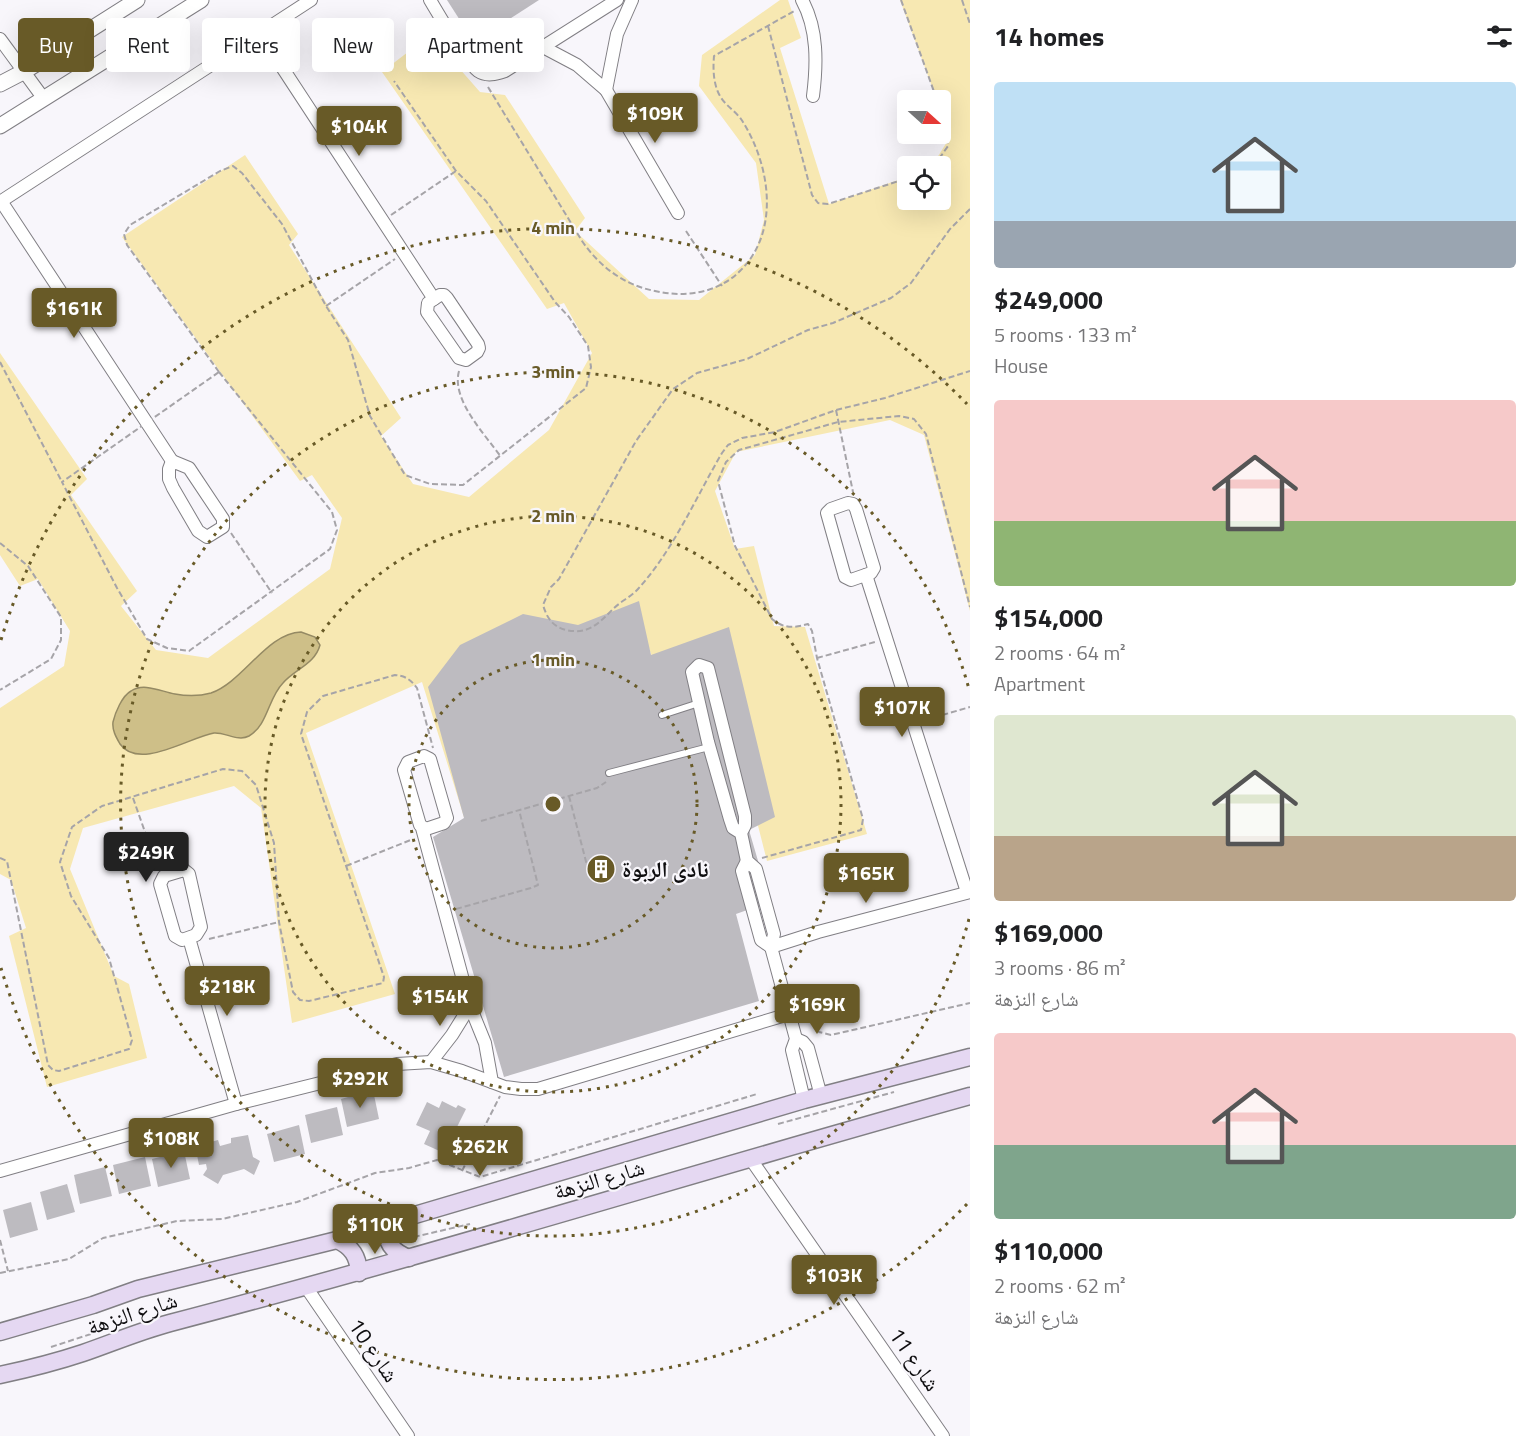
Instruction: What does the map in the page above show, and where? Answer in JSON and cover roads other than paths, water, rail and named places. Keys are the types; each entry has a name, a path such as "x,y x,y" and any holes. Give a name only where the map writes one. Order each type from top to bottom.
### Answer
{"main road":[{"name":"شارع النزهة","path":"0,1332 71,1312 138,1289 337,1240 386,1223 804,1100 970,1057"},
{"name":"شارع النزهة","path":"0,1375 74,1356 136,1332 359,1273 814,1139 970,1096"},
{"path":"386,1223 386,1235 390,1246 398,1254 409,1258"},
{"path":"337,1240 346,1244 354,1252 359,1273"}],"street":[{"path":"94,27 137,0"},
{"path":"0,126 201,0"},
{"path":"282,18 311,0"},
{"path":"430,0 442,18"},
{"path":"544,46 617,0"},
{"path":"606,90 617,34 632,0"},
{"path":"802,0 814,34 817,65 813,96"},
{"path":"0,39 18,62"},
{"path":"544,48 577,65 606,90 678,213"},
{"path":"172,461 169,479 198,531 207,537 223,527 224,522 195,475 181,463 172,461 0,202 202,70"},
{"path":"0,84 23,72"},
{"path":"26,72 44,99"},
{"path":"286,72 434,299"},
{"path":"478,72 492,75 502,72"},
{"path":"444,295 447,298 478,344 477,352 463,361 427,312 428,303 434,299 444,295"},
{"path":"848,503 853,504 856,509 874,568 866,575 851,580 845,577 828,518 827,513 831,509 848,503"},
{"path":"771,947 818,932 969,892 866,575"},
{"path":"741,833 733,828 709,744 692,672 699,665 708,668 745,816 745,825 741,833 747,861 742,871 761,940 771,947 796,1039 792,1050 804,1100"},
{"path":"709,744 726,738"},
{"path":"423,832 444,823 447,818 430,759 424,756 408,762 404,770 470,1006 485,1043 492,1082"},
{"path":"184,870 189,874 201,927 196,936 189,941 175,936 160,884 164,876 184,870"},
{"path":"189,941 236,1104"},
{"path":"431,1062 452,1035 470,1006"},
{"path":"0,1171 236,1104 397,1065 431,1062 505,1087 538,1089 790,1019"},
{"path":"796,1039 808,1048 821,1096"},
{"name":"شارع 11","path":"750,1158 943,1436"},
{"name":"شارع 10","path":"306,1287 408,1436"}],"lane":[{"path":"662,714 699,703"},
{"path":"609,773 709,744"}],"place":[{"name":"نادى الربوة","path":"601,869"}]}
